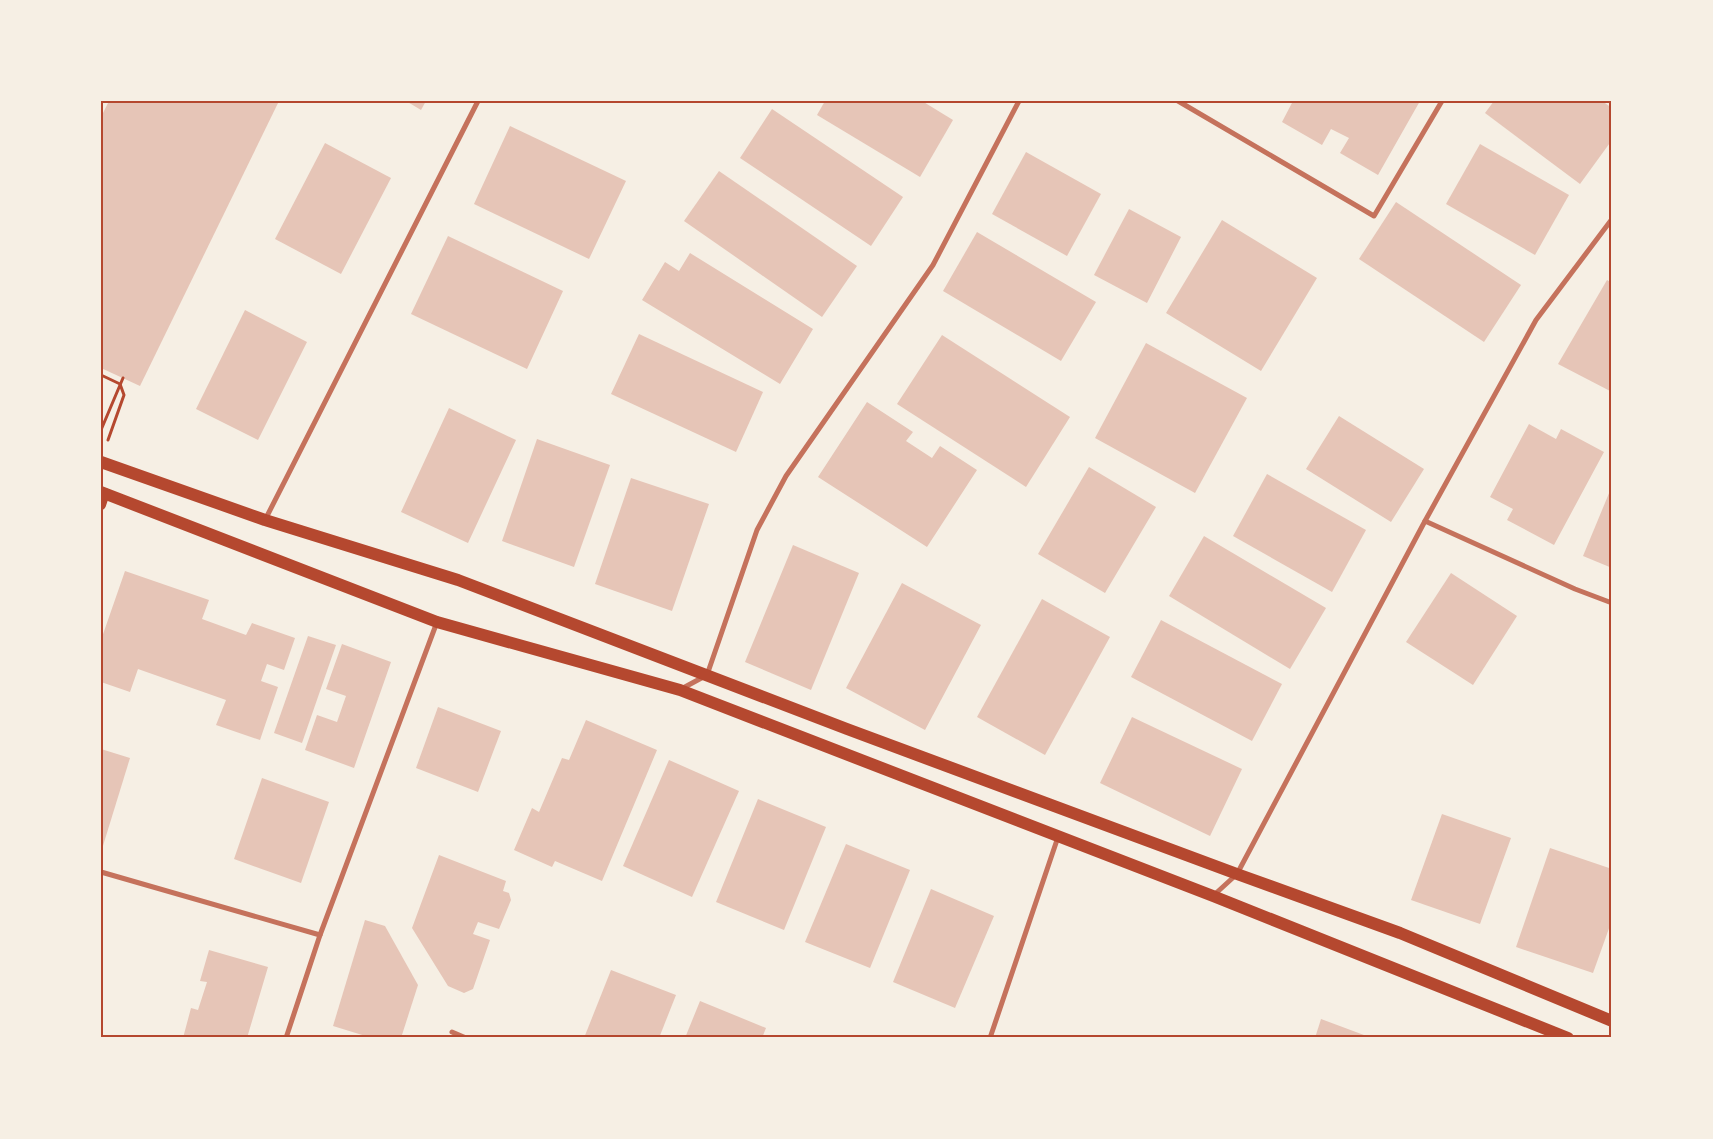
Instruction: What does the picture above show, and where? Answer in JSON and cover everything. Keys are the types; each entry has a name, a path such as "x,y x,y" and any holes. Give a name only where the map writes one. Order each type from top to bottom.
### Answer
{"main road":[{"path":"101,462 265,520 458,580 847,729 1400,933 1612,1021"},
{"path":"102,497 437,622 680,690 1213,896 1568,1038"}],"street":[{"path":"265,520 478,101"},
{"path":"680,690 707,674 757,530 786,476 933,265 1019,101"},
{"path":"1178,101 1374,216 1442,101"},
{"path":"1213,896 1236,874 1425,521 1536,320 1612,219"},
{"path":"1425,521 1575,589 1612,603"},
{"path":"286,1038 320,935 437,622"},
{"path":"990,1038 1058,836"},
{"path":"101,872 320,935"},
{"path":"452,1032 466,1038"}],"path":[{"path":"101,375 120,384 124,395 108,440"},
{"path":"101,430 123,378"}],"building":[{"path":"109,101 279,101 140,386 101,368 101,117"},
{"path":"406,101 426,101 421,110"},
{"path":"825,101 922,101 953,120 920,177 817,115"},
{"path":"1293,101 1420,101 1378,175 1340,153 1349,138 1331,129 1322,145 1282,122"},
{"path":"1494,101 1602,101 1612,108 1612,140 1580,184 1485,113"},
{"path":"772,109 903,197 871,246 740,158"},
{"path":"510,126 626,181 589,259 474,204"},
{"path":"325,143 391,178 341,274 275,239"},
{"path":"1480,144 1569,195 1535,255 1446,204"},
{"path":"1026,152 1101,194 1067,256 992,214"},
{"path":"719,171 857,266 822,317 684,221"},
{"path":"1396,202 1521,285 1484,342 1359,259"},
{"path":"1129,209 1181,237 1147,303 1094,275"},
{"path":"1222,220 1317,278 1261,371 1166,313"},
{"path":"977,232 1096,302 1061,361 943,291"},
{"path":"448,236 563,291 527,369 411,314"},
{"path":"690,253 813,329 780,384 642,300 665,262 679,271"},
{"path":"1607,280 1612,283 1612,392 1558,364"},
{"path":"245,310 307,342 258,440 196,409"},
{"path":"639,334 763,392 736,452 611,394"},
{"path":"942,335 1070,417 1026,487 897,404"},
{"path":"1146,343 1247,398 1195,493 1095,438"},
{"path":"867,402 913,432 906,441 932,458 940,446 977,470 927,547 818,477"},
{"path":"449,408 516,440 468,543 401,512"},
{"path":"1339,416 1424,469 1391,522 1306,469"},
{"path":"1529,424 1556,439 1561,429 1604,452 1554,545 1507,520 1513,509 1490,497"},
{"path":"537,439 610,465 574,567 502,541"},
{"path":"1089,467 1156,507 1105,593 1038,554"},
{"path":"1267,474 1366,530 1332,592 1233,536"},
{"path":"631,478 709,504 672,611 595,584"},
{"path":"1612,486 1612,568 1583,556"},
{"path":"1204,536 1326,608 1290,669 1169,596"},
{"path":"793,545 859,573 811,690 745,662"},
{"path":"125,571 209,600 202,619 246,635 252,623 295,638 284,670 267,664 261,681 278,687 260,740 216,725 226,700 138,669 130,692 101,682 101,640"},
{"path":"1451,573 1517,616 1473,685 1406,642"},
{"path":"902,583 981,625 925,730 846,688"},
{"path":"1042,599 1110,637 1045,755 977,717"},
{"path":"1161,620 1282,684 1252,741 1131,677"},
{"path":"308,636 336,645 302,743 274,733"},
{"path":"342,644 391,662 354,768 305,750 317,715 337,722 346,696 326,689"},
{"path":"438,707 501,731 478,792 416,768"},
{"path":"1132,717 1242,769 1210,836 1100,783"},
{"path":"586,720 657,750 602,881 555,861 552,867 514,850 532,808 539,812 562,758 569,760"},
{"path":"101,749 130,758 102,849 101,848"},
{"path":"669,760 739,791 692,897 623,866"},
{"path":"262,778 329,802 301,883 234,859"},
{"path":"758,799 826,827 784,930 716,902"},
{"path":"1442,814 1511,838 1480,924 1411,900"},
{"path":"846,844 910,870 870,968 805,942"},
{"path":"1550,848 1612,869 1612,920 1593,973 1516,947"},
{"path":"439,855 506,881 503,891 509,893 511,900 499,929 478,922 473,934 490,940 473,989 464,993 448,986 412,928"},
{"path":"931,889 994,916 955,1008 893,982"},
{"path":"365,920 385,926 418,985 401,1038 372,1038 333,1026"},
{"path":"209,950 268,967 247,1038 183,1038 191,1008 198,1010 207,982 200,981"},
{"path":"611,970 676,995 659,1038 584,1038"},
{"path":"700,1001 766,1028 762,1038 685,1038"},
{"path":"1321,1019 1372,1038 1315,1038"}]}
